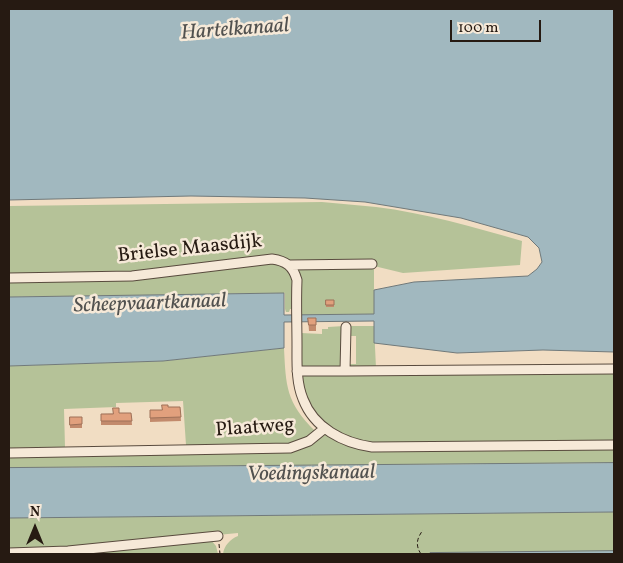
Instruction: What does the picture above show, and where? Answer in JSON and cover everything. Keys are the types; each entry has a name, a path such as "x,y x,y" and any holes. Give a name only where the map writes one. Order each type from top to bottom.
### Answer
{"street":[{"name":"Brielse Maasdijk","path":"9,278 132,276 272,259 282,260 290,265 296,280 297,371 303,399 311,413 325,428"},
{"path":"290,265 372,264"},
{"path":"346,327 346,371"},
{"path":"297,371 614,369"},
{"path":"325,428 335,436 354,445 372,447 614,445"},
{"name":"Plaatweg","path":"9,452 290,448 310,441 325,428"},
{"path":"9,553 68,551 218,536"}],"path":[{"path":"421,554 417,548 417,540 423,530"},
{"path":"218,536 220,554"}],"green space":[{"path":"322,202 376,207 413,213 522,241 520,265 403,273 374,266 374,314 301,315 301,283 298,269 373,266 376,261 289,261 154,272 9,275 9,206"},
{"path":"273,263 287,269 293,280 295,309 290,309 289,312 286,312 285,309 285,293 9,297 9,280"},
{"path":"344,326 344,360 337,369 303,368 301,366 301,333 322,334 322,329"},
{"path":"347,326 374,326 376,368 348,369 348,364 356,364 356,336 347,336"},
{"path":"284,348 289,393 298,411 315,431 306,438 291,444 186,445 183,401 116,403 116,407 64,409 65,447 9,448 9,366 163,361"},
{"path":"614,371 614,441 369,444 356,441 344,435 324,421 309,401 301,376 304,374"},
{"path":"325,435 330,435 345,444 614,447 614,463 9,468 9,455 291,451 300,450"},
{"path":"614,512 614,554 223,554 228,543 238,536 238,533 73,549 9,551 9,518"},
{"path":"211,540 216,546 218,554 36,554"}],"water":[{"path":"9,9 614,9 614,352 543,350 457,353 374,343 374,321 284,322 284,348 163,361 9,366 9,297 284,293 284,315 374,314 374,290 414,282 528,276 542,262 539,248 528,237 461,218 365,202 305,198 191,196 9,200"},
{"name":"Voedingskanaal","path":"614,463 614,512 9,518 9,468"},
{"path":"614,551 614,554 430,554 430,553"}],"building":[{"path":"326,300 334,300 334,305 326,305"},
{"path":"308,318 316,318 316,325 309,325"},
{"path":"162,405 180,407 181,417 150,418 150,410 162,410"},
{"path":"113,408 119,408 119,413 131,413 132,421 101,421 101,414 113,414"},
{"path":"70,417 82,417 82,424 70,425"}],"water label":[{"name":"Hartelkanaal","path":"235,31"},
{"name":"Scheepvaartkanaal","path":"150,305"}]}
